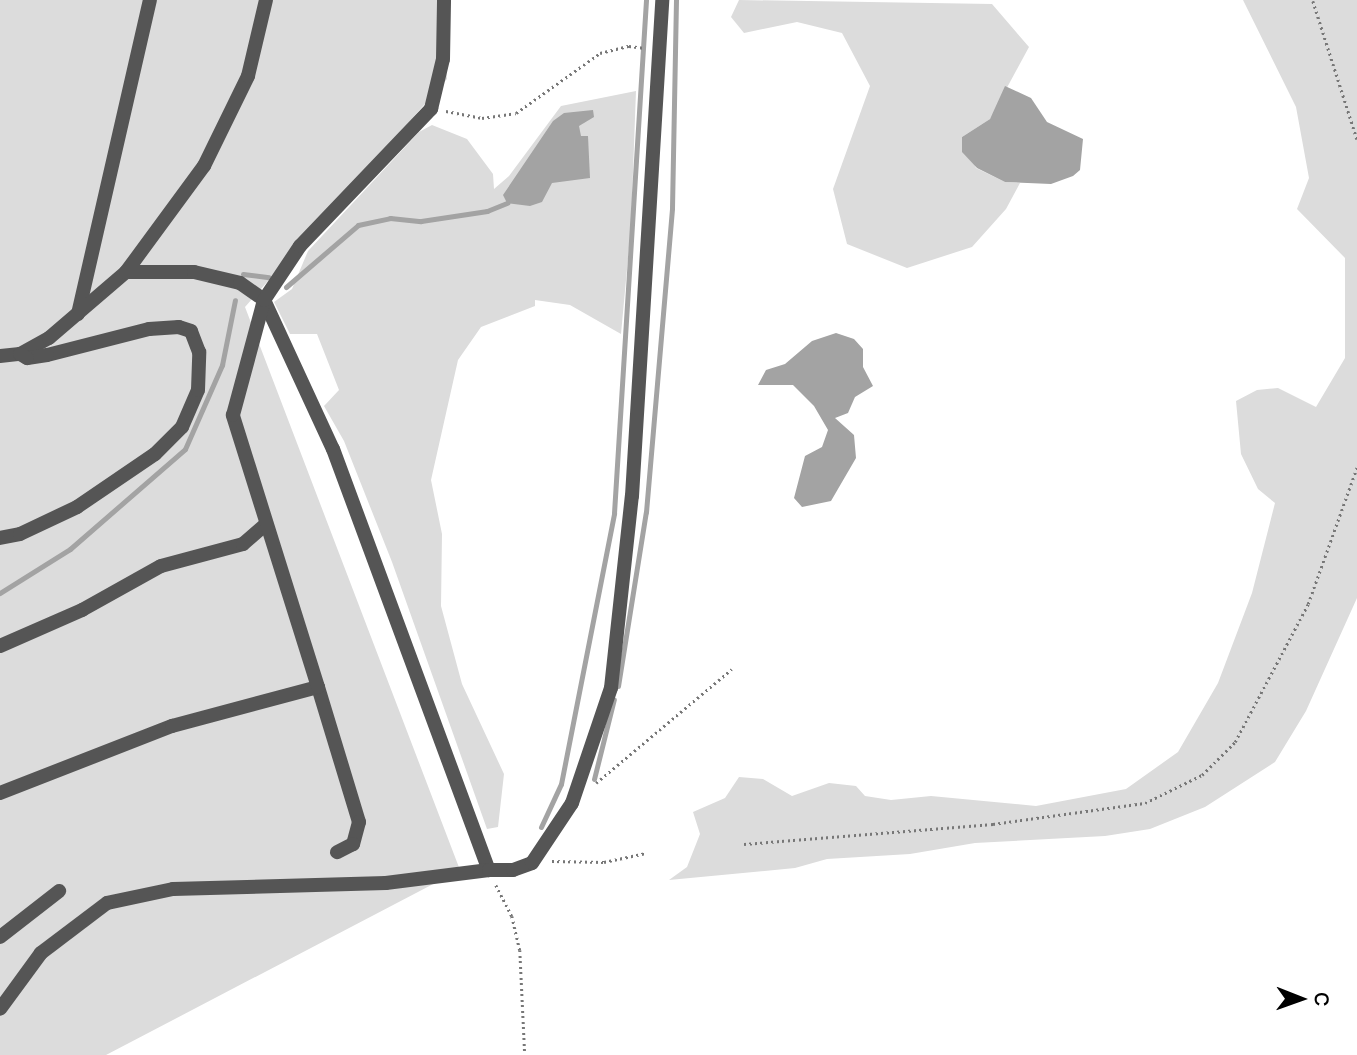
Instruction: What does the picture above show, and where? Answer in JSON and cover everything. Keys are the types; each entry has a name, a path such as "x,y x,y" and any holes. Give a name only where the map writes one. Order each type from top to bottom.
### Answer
{"street":[{"path":"78,314 150,0"},
{"path":"0,356 20,354 49,338 125,272 204,166 248,76 266,0"},
{"path":"337,852 353,844 359,822 233,415 264,300 300,246 431,108 443,59 444,0"},
{"path":"0,1009 41,953 107,903 173,890 386,883 532,863 572,803 611,688 632,496 662,0"},
{"path":"125,272 194,272 240,283 264,300 333,449 489,870"},
{"path":"0,538 20,534 77,507 155,454 182,426 198,390 199,352 191,331 179,327 149,329 47,355 27,358 20,354"},
{"path":"0,646 82,610 161,566 243,544 265,525"},
{"path":"0,793 172,726 318,687"},
{"path":"0,937 59,891"}],"path":[{"path":"1313,1 1357,139"},
{"path":"431,108 482,118 516,113 600,53 628,46 659,49"},
{"path":"744,844 1080,813 1145,803 1202,775 1235,742 1308,604 1357,467"},
{"path":"593,786 732,669"},
{"path":"532,863 604,862 646,853"},
{"path":"489,870 512,916 520,950 525,1055"}],"shaded area":[{"path":"0,0 443,0 447,79 245,307 460,870 106,1055 0,1055"},
{"path":"739,0 992,4 1029,47 990,119 962,137 976,168 1005,182 1020,183 1006,209 972,247 907,268 847,244 833,189 870,86 842,33 797,22 744,33 731,17"},
{"path":"1243,0 1357,0 1357,598 1306,711 1275,762 1205,807 1150,829 1105,836 975,843 910,854 827,859 795,868 669,880 687,867 700,834 693,812 725,798 739,777 763,779 792,796 829,783 856,786 865,796 891,800 931,796 1036,806 1126,789 1178,752 1218,683 1252,593 1275,503 1258,489 1241,454 1236,401 1257,390 1278,388 1316,407 1345,358 1345,258 1297,209 1309,178 1296,107"},
{"path":"1005,86 1031,98 1047,122 1083,139 1080,170 1073,176 1051,184 1005,182 977,168 962,152 962,137 990,119"},
{"path":"636,91 631,226 621,334 570,305 535,300 535,306 481,327 458,360 431,480 442,534 441,606 462,684 504,774 498,827 487,829 392,562 344,441 324,406 339,390 317,334 290,334 274,302 292,289 308,251 419,132 432,125 467,139 493,174 494,189 509,176 561,106"},
{"path":"593,110 594,117 579,126 581,136 588,136 590,178 552,183 542,202 530,206 507,203 503,195 553,121 564,113"},
{"path":"836,333 854,339 863,349 863,367 873,386 855,397 848,413 835,418 854,435 856,458 831,501 802,507 794,498 805,456 822,447 828,430 814,406 793,385 758,385 766,370 785,364 812,341"}],"waterway":[{"path":"541,827 561,784 614,513 646,0"},
{"path":"618,686 646,512 672,208 676,0"},
{"path":"286,287 358,225 390,218 421,221 487,211 507,203"},
{"path":"243,274 269,277"},
{"path":"0,593 70,549 185,449 222,365 235,300"},
{"path":"594,779 614,699"}]}
